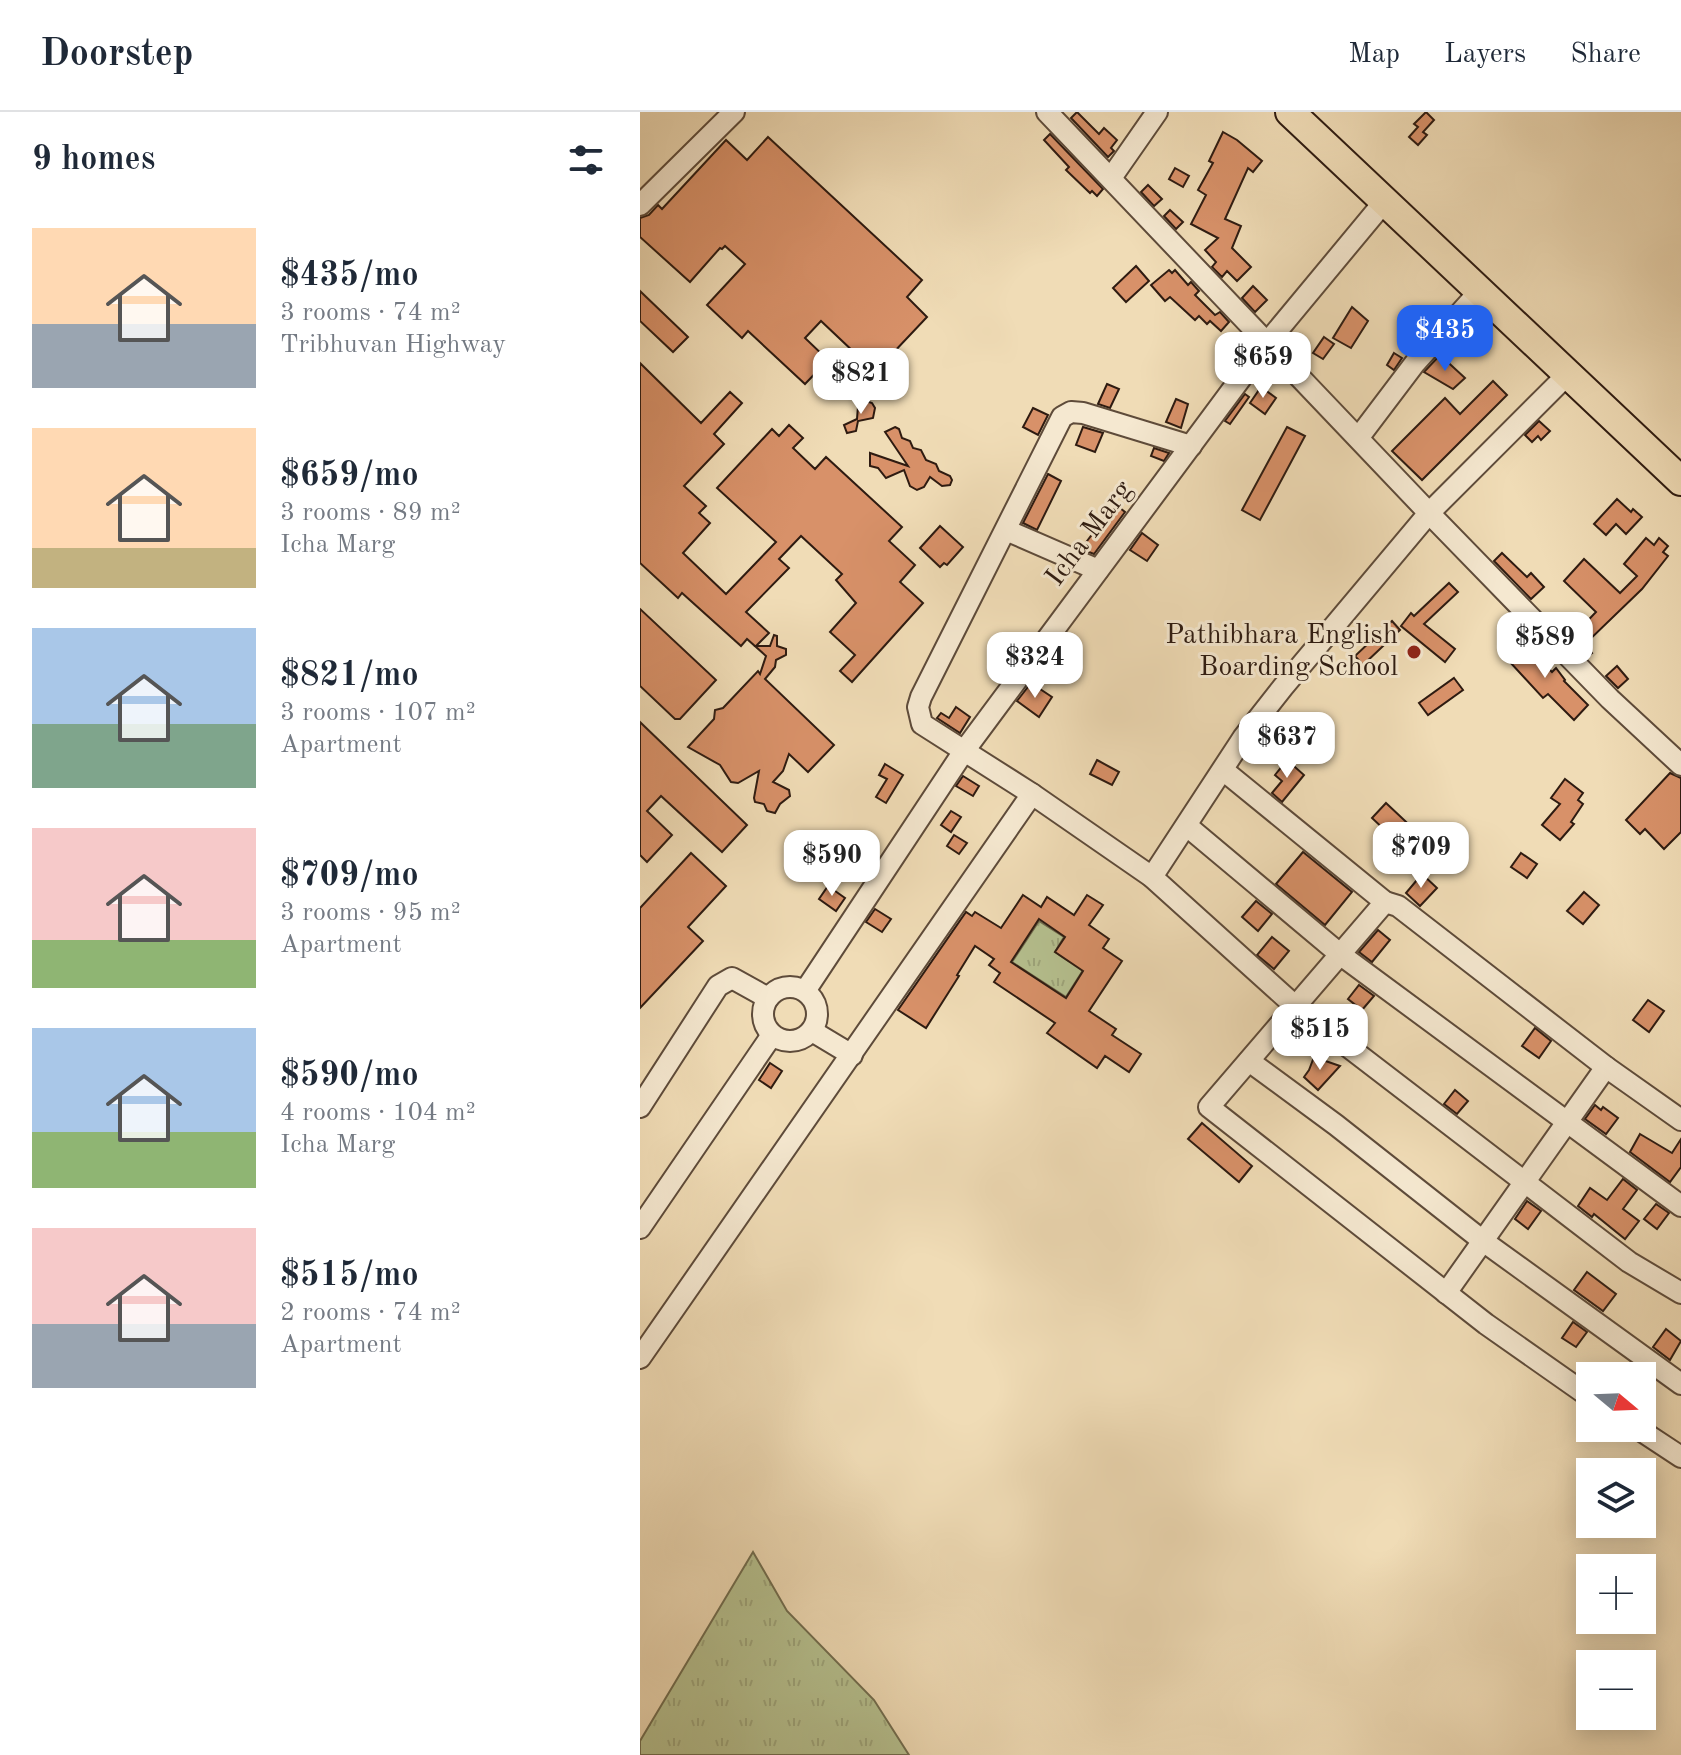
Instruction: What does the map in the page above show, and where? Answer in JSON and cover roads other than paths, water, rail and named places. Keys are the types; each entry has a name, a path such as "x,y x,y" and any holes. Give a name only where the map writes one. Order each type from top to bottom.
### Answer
{"highway":[{"path":"1290,112 1681,481"}],"street":[{"path":"640,205 734,112"},
{"path":"1047,112 1429,513 1610,699 1681,765"},
{"path":"1111,178 1157,112"},
{"name":"Icha Marg","path":"805,991 964,751 1267,343 1384,202"},
{"path":"1359,437 1415,363 1480,291"},
{"path":"1152,877 1243,738 1283,687 1429,513 1567,375"},
{"path":"1191,446 1083,413 1071,412 1062,417 918,707 918,716 928,730 1032,794 1152,877 1295,1006 1629,1262 1681,1293"},
{"path":"1006,530 1098,570"},
{"path":"1223,770 1385,902 1398,906 1606,1067 1681,1120"},
{"path":"641,1356 1032,794"},
{"path":"1187,826 1341,955 1681,1206"},
{"path":"1385,902 1209,1107 1446,1293 1576,1387"},
{"path":"640,1107 718,986 732,978 768,998"},
{"path":"785,987 805,991 816,1005 816,1023 812,1031 806,1037 788,1042 772,1035 762,1017 768,998 785,987"},
{"path":"812,1031 852,1055"},
{"path":"640,1228 772,1035"},
{"path":"1249,1061 1483,1241 1681,1384"},
{"path":"1446,1293 1606,1067"},
{"path":"1656,1441 1681,1457"}],"place":[{"name":"Pathibhara English Boarding School","path":"1414,652"}]}
